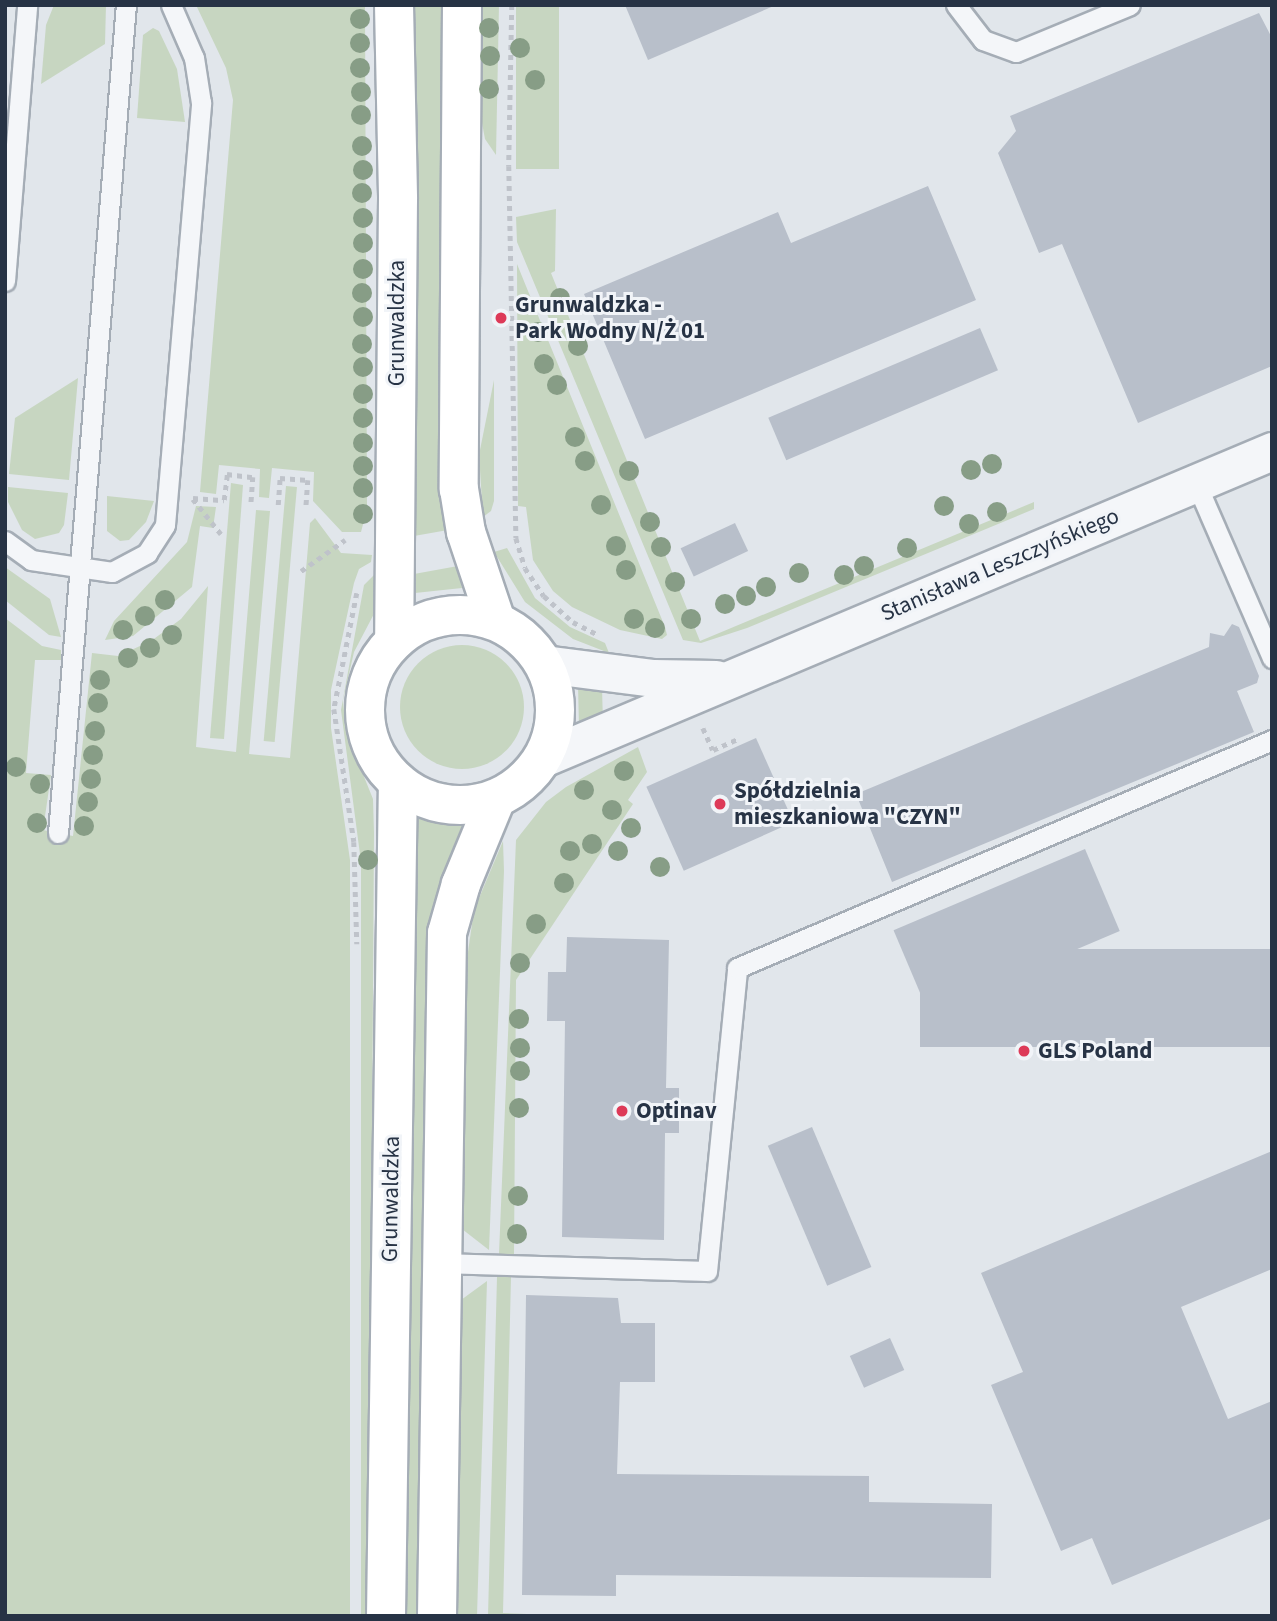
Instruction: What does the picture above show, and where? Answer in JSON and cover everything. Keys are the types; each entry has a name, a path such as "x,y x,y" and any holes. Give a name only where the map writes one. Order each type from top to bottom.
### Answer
{"street":[{"name":"Grunwaldzka","path":"394,5 398,199 394,640"},
{"path":"462,5 459,489 466,532 496,621"},
{"name":"Stanisława Leszczyńskiego","path":"543,758 612,733 727,679 1272,451"},
{"path":"448,616 496,621 523,638 544,664 554,695 554,728 543,758 523,782 496,799 462,806 428,800 398,782 373,751 365,712 371,673 394,640 424,621 448,616"},
{"name":"Stanisława Leszczyńskiego","path":"544,664 653,678 727,679"},
{"name":"Grunwaldzka","path":"386,1616 398,782"},
{"path":"437,1616 447,933 461,884 496,799"}],"lane":[{"path":"5,281 27,5"},
{"path":"58,833 82,570 126,5"},
{"path":"5,541 31,560 82,570 112,572 136,562 157,541 169,509 201,103 194,58 171,5"},
{"path":"956,5 983,40 1016,52 1130,5"},
{"path":"1196,483 1272,658"},
{"path":"441,1263 707,1270 737,968 1272,740"}],"path":[{"path":"512,5 509,166 517,544 525,568 544,596 573,622 606,638"},
{"path":"222,534 193,498 224,500 227,474 253,477 251,503"},
{"path":"278,505 280,478 308,480 306,506"},
{"path":"301,571 345,540"},
{"path":"357,957 354,842 334,709 360,580"},
{"path":"698,718 713,750 738,739"}],"green space":[{"path":"54,5 106,5 105,44 41,84 46,25"},
{"path":"196,5 365,5 367,509 361,532 342,532 313,501 314,472 272,468 269,498 259,497 260,469 219,465 216,494 200,492 233,100 226,68"},
{"path":"412,5 444,5 448,530 414,536 418,220"},
{"path":"480,5 499,5 496,155 485,139 479,107"},
{"path":"516,5 559,5 559,169 516,169"},
{"path":"153,28 159,31 177,69 185,122 137,118 143,35"},
{"path":"556,209 555,271 551,273 700,641 1034,502 1034,509 747,628 701,643 683,640 517,242 516,217"},
{"path":"517,264 665,627 667,635 662,639 620,630 572,607 553,591 533,560 526,507 518,506"},
{"path":"78,378 69,480 9,474 15,418"},
{"path":"494,380 494,501 491,511 483,517 479,455"},
{"path":"231,483 243,485 224,739 210,738"},
{"path":"286,486 297,487 275,742 264,741"},
{"path":"8,487 68,493 64,525 59,533 35,539 22,530 8,502"},
{"path":"107,496 154,501 146,522 129,540 120,541 107,531"},
{"path":"196,506 216,507 213,528 200,526 192,587 133,636 105,640 114,621 187,542"},
{"path":"256,510 270,511 249,754 290,758 310,523 315,518 341,553 372,555 371,562 359,569 354,583 331,690 331,728 350,860 350,1616 5,1616 5,618 42,646 61,650 61,660 35,660 26,773 51,775 43,830 73,836 92,653 118,656 151,641 181,619 208,586 196,747 236,752"},
{"path":"507,548 535,598 570,627 605,643 609,653 573,639 525,602 494,552"},
{"path":"458,566 462,588 415,593 414,574"},
{"path":"5,567 50,599 61,637 49,635 5,600"},
{"path":"376,573 376,610 354,652 343,700 346,732 373,799 374,833 369,1616 361,1616 361,862 341,710 364,585"},
{"path":"462,645 486,649 506,663 520,683 524,707 520,731 506,751 486,765 462,769 438,765 418,751 404,731 400,707 404,683 418,663 438,649"},
{"path":"578,685 602,688 603,723 579,727"},
{"path":"638,747 647,772 628,800 633,804 516,980 514,1255 499,1254 516,840 546,802 566,787"},
{"path":"416,817 467,826 422,1616 405,1616"},
{"path":"503,841 489,1250 462,1229 466,966 474,910"},
{"path":"497,1277 511,1277 503,1613 577,1616 488,1616"},
{"path":"487,1281 477,1616 458,1616 461,1300"}],"building":[{"path":"625,5 776,5 648,60"},
{"path":"1259,13 1272,38 1272,366 1138,423 1062,244 1039,253 998,153 1016,131 1010,116"},
{"path":"928,186 976,300 645,439 584,294 778,212 791,243"},
{"path":"980,328 998,370 786,460 768,418"},
{"path":"735,523 748,551 694,576 681,548"},
{"path":"1232,624 1239,627 1259,676 1257,683 1237,691 1254,732 892,882 856,794 1209,647 1210,633 1224,636"},
{"name":"Spółdzielnia mieszkaniowa \"CZYN\"","path":"756,738 793,822 684,871 646,787"},
{"path":"1085,849 1120,931 928,1012 894,930"},
{"name":"Optinav","path":"567,937 669,940 666,1088 679,1088 679,1133 665,1133 664,1240 562,1237 565,1021 547,1021 548,972 566,972"},
{"path":"920,949 1272,949 1272,1047 920,1047"},
{"path":"812,1127 871,1267 827,1286 768,1146"},
{"path":"1272,1151 1272,1269 1181,1307 1228,1419 1272,1401 1272,1518 1112,1585 1092,1538 1061,1551 991,1385 1023,1372 981,1273"},
{"path":"526,1295 618,1298 621,1323 655,1323 655,1382 620,1382 617,1474 869,1476 869,1502 992,1504 991,1578 616,1575 616,1596 522,1595"},
{"path":"890,1338 904,1370 864,1388 850,1356"}],"place":[{"name":"Grunwaldzka - Park Wodny N/Ż 01","path":"501,318"},
{"name":"Spółdzielnia mieszkaniowa \"CZYN\"","path":"720,804"},
{"name":"GLS Poland","path":"1024,1051"},
{"name":"Optinav","path":"622,1111"}]}
